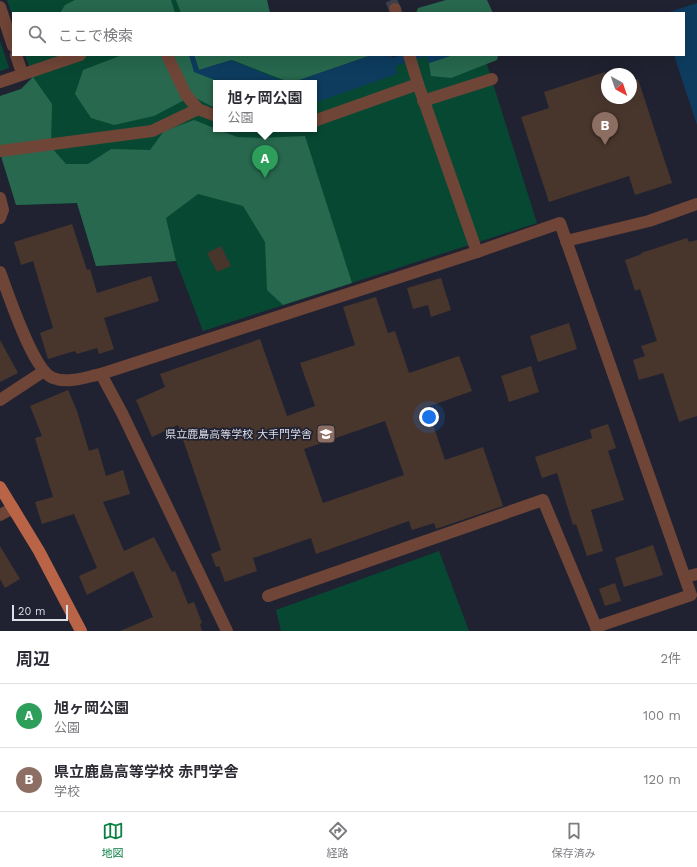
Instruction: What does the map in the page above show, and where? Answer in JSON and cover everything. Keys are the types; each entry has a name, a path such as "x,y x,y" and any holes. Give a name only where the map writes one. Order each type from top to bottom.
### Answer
{"main road":[{"path":"0,487 39,552 81,631"}],"street":[{"path":"0,7 12,43"},
{"path":"16,56 22,74"},
{"path":"0,82 77,56"},
{"path":"168,56 186,95 198,109 213,115"},
{"path":"410,60 476,252"},
{"path":"424,101 492,79"},
{"path":"317,120 418,84"},
{"path":"0,151 152,131 198,109"},
{"path":"0,198 3,210 0,218"},
{"path":"566,241 649,221 697,204"},
{"path":"0,272 29,346 44,371 52,378 70,380 101,374 476,252 560,223 691,595 597,629 543,500 268,596"},
{"path":"0,400 44,371"},
{"path":"101,374 122,413 227,631"},
{"path":"0,515 13,508"},
{"path":"685,577 697,574"}],"green space":[{"path":"7,0 267,0 270,12 12,12 12,14"},
{"path":"75,0 171,0 175,12 61,12 65,5"},
{"path":"176,0 267,0 270,12 181,12"},
{"path":"446,0 487,0 493,12 416,12 418,8"},
{"path":"0,41 9,68 0,71"},
{"path":"25,56 282,56 289,80 213,80 213,132 317,132 317,89 406,56 484,56 537,223 203,331 176,261 96,266 77,203 16,205 0,96 21,89 33,77"},
{"path":"119,56 189,56 195,72 215,80 213,80 213,106 192,96 154,116 114,125 91,118 75,94 83,70"},
{"path":"194,56 369,56 300,80 283,80 232,60 199,70"},
{"path":"450,56 498,56 497,60 451,78 431,76 429,63"},
{"path":"33,77 52,104 51,147 66,164 88,164 111,149 150,150 164,131 194,120 213,128 213,132 224,132 237,137 261,138 305,136 352,283 283,305 267,290 265,242 243,206 198,194 166,218 176,261 96,266 77,203 16,205 0,153 0,96 21,89"},
{"path":"439,551 469,631 281,631 276,610"}],"water":[{"path":"697,3 697,125 674,56 685,56 685,12 669,12"},
{"path":"189,56 194,56 199,70 231,60 281,80 215,80 194,72"},
{"path":"369,56 391,56 392,58 397,56 426,56 395,66 397,74 317,102 317,80 300,80"},
{"path":"426,56 450,56 429,63"}],"building":[{"path":"601,73 601,104 637,104 638,79 672,183 635,195 629,176 549,202 521,117 549,108 544,92"},
{"path":"72,224 87,270 90,269 97,293 151,276 159,301 104,318 114,349 99,354 97,348 77,354 75,351 48,359 40,333 53,328 33,261 21,265 14,242"},
{"path":"687,238 689,242 697,240 697,416 679,422 663,373 639,380 633,360 645,356 641,346 657,341 640,289 635,291 625,260 642,254 641,253"},
{"path":"221,246 231,266 217,272 207,253"},
{"path":"441,278 451,310 431,317 428,305 413,309 407,288"},
{"path":"376,297 388,333 395,331 409,373 459,356 472,391 427,407 445,460 483,447 503,506 436,529 434,523 412,530 409,521 316,554 311,538 253,558 257,571 225,582 219,566 216,567 211,554 221,550 178,425 152,437 136,400 165,387 160,374 260,339 287,416 315,406 300,363 355,345 343,307","holes":["385,421 404,475 323,503 304,449"]},
{"path":"569,323 577,349 538,362 530,336"},
{"path":"0,340 18,373 0,382"},
{"path":"531,366 539,392 509,402 501,376"},
{"path":"68,390 77,411 89,451 98,448 106,476 123,470 130,494 103,502 124,551 154,537 172,572 175,571 188,604 194,602 202,623 200,624 202,631 120,631 153,617 133,571 87,595 79,576 97,568 74,514 42,524 35,502 53,497 35,438 42,436 30,406"},
{"path":"608,424 616,448 608,451 624,500 591,510 603,551 587,556 576,524 573,525 557,473 542,478 535,457 592,438 590,430"},
{"path":"653,545 663,575 624,587 615,558"},
{"path":"0,546 20,579 5,588 0,579"},
{"path":"615,583 621,601 605,606 599,589"}],"tunnel":[{"path":"391,0 395,9"}],"place":[{"name":"県立鹿島高等学校 赤門学舎","path":"605,145"},
{"name":"旭ヶ岡公園","path":"265,178"},
{"name":"県立鹿島高等学校 大手門学舎","path":"326,434"}]}
